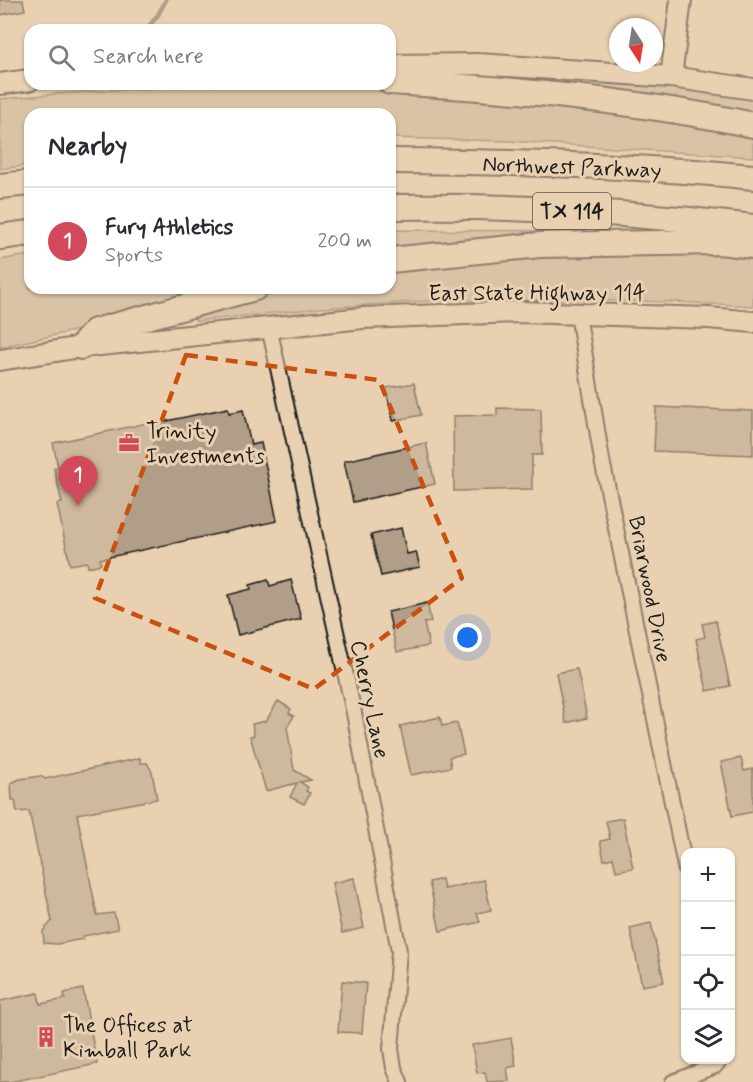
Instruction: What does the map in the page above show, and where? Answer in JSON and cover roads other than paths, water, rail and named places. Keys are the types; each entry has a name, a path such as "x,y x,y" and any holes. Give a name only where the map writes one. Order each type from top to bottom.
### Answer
{"highway":[{"path":"396,82 589,98 698,113 753,125"},
{"name":"Northwest Parkway","path":"396,161 662,169 753,177"},
{"path":"0,186 24,184"},
{"name":"Northwest Parkway","path":"396,207 508,207 669,216 753,226"},
{"path":"0,237 24,234"},
{"path":"396,259 540,245 720,242 753,246"},
{"path":"81,347 95,331 233,294"}],"main road":[{"path":"671,77 681,0"},
{"path":"396,65 478,64 671,77 753,89"},
{"path":"0,84 24,81"},
{"name":"East State Highway 114","path":"0,360 81,347 363,318 519,312 709,318 753,322"}],"street":[{"name":"Briarwood Drive","path":"578,314 602,460 681,848"},
{"name":"Cherry Lane","path":"269,327 354,713 399,951 391,1049 394,1068 400,1082"},
{"path":"674,1082 716,1064"}],"waterway":[{"path":"151,24 166,0"}],"place":[{"name":"Trinity Investments","path":"129,443"},
{"name":"Fury Athletics","path":"78,506"},
{"name":"The Offices at Kimball Park","path":"46,1037"}]}
